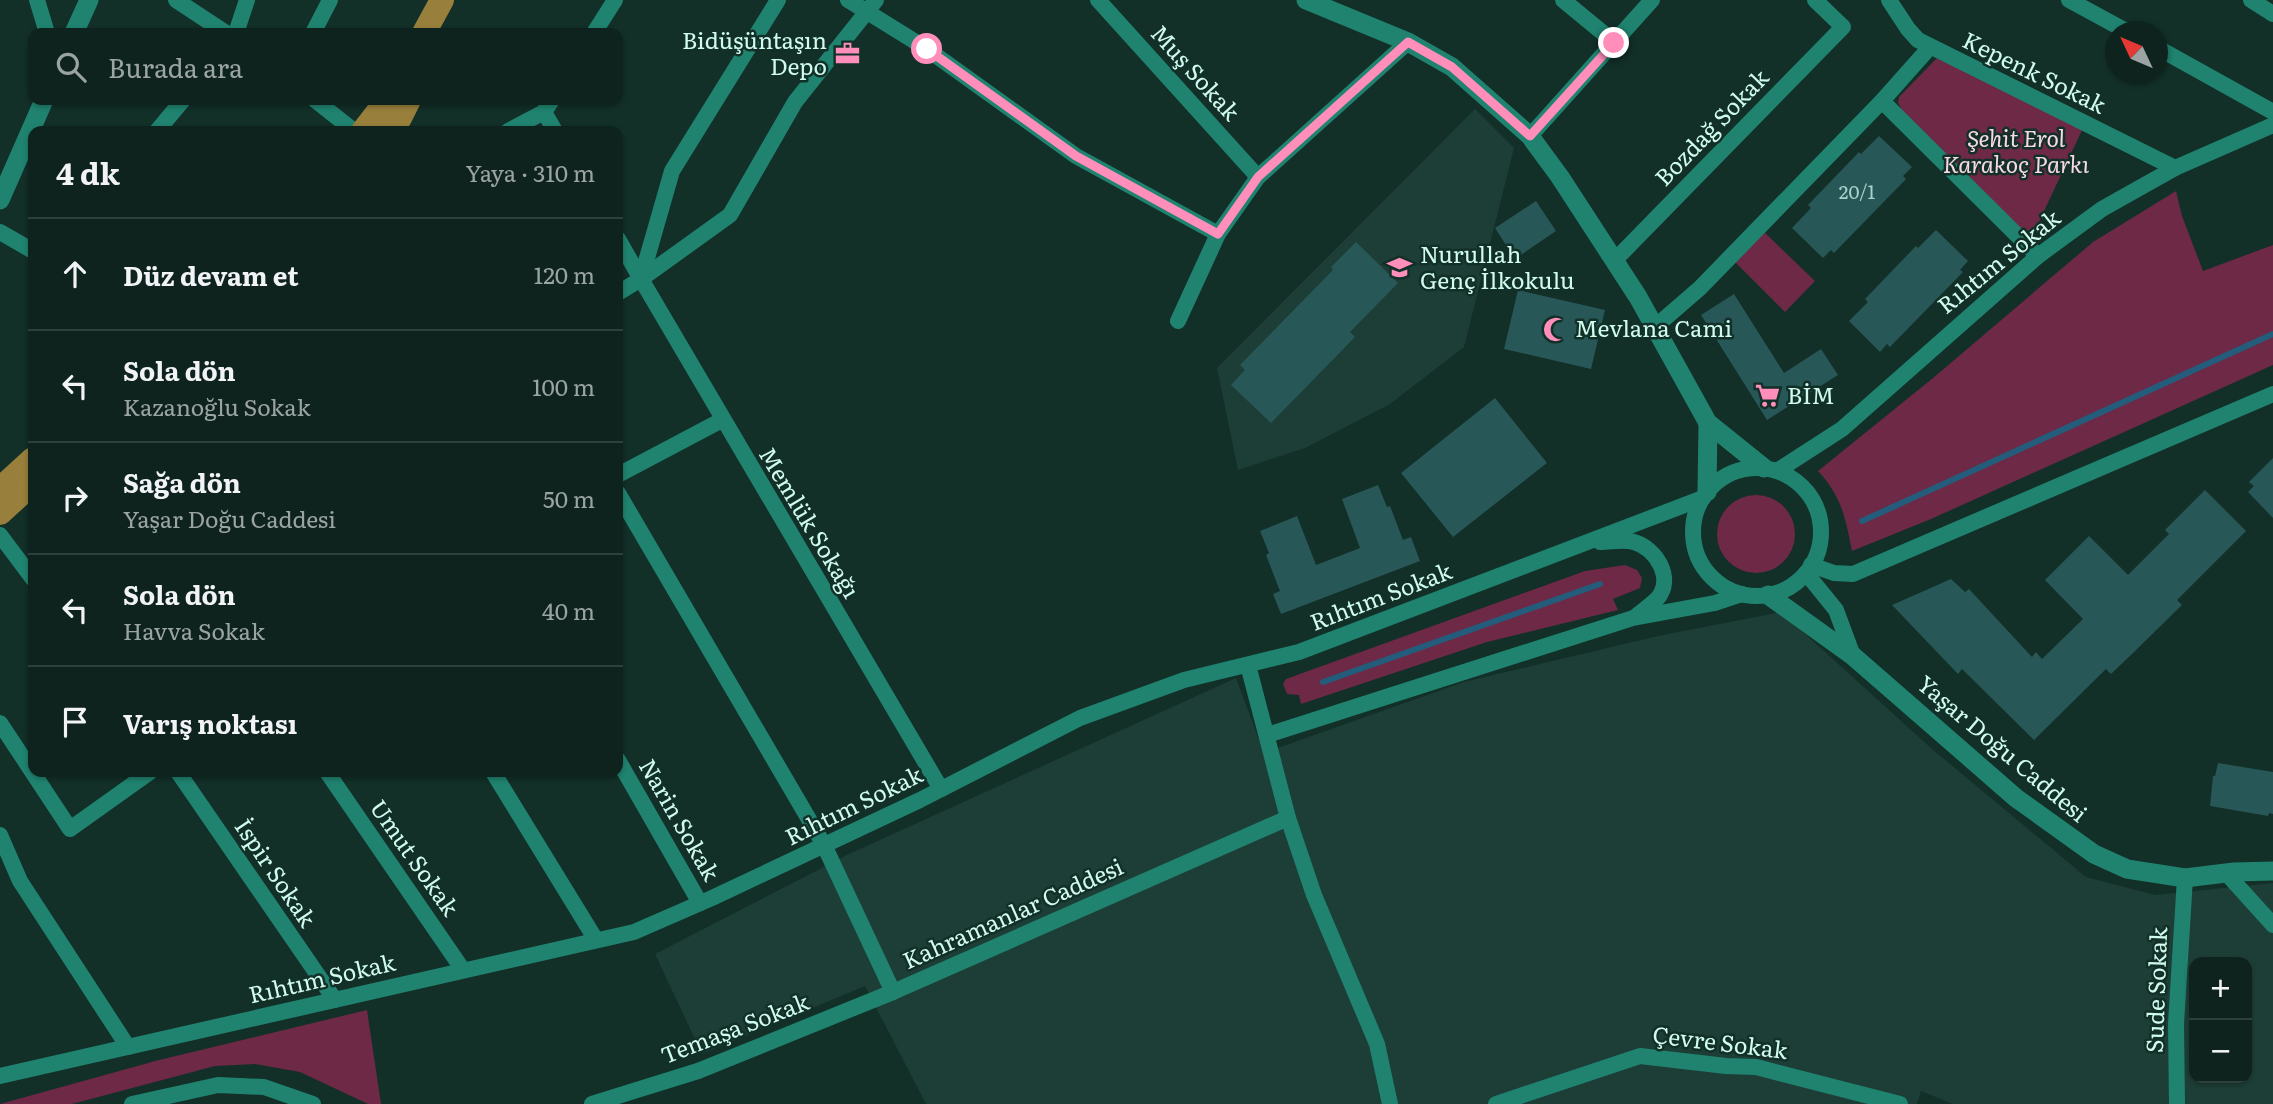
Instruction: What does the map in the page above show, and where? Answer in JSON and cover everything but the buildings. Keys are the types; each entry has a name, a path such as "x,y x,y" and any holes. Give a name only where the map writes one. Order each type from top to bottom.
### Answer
{"main road":[{"path":"427,28 442,0"},
{"path":"446,28 460,0"},
{"path":"373,126 396,114"},
{"path":"0,489 28,464"},
{"path":"0,513 28,488"}],"street":[{"path":"37,0 45,28"},
{"path":"76,28 89,0"},
{"path":"176,0 218,28"},
{"path":"238,28 247,0"},
{"path":"316,28 330,0"},
{"path":"597,28 615,0"},
{"path":"641,279 672,171 778,0"},
{"path":"848,0 872,6 1076,156 1218,234"},
{"name":"Muş Sokak","path":"1098,0 1258,177"},
{"path":"1306,0 1408,42 1452,67 1530,136 1560,177 1655,327 1708,423 1732,445 1798,482 1811,496 1818,513 1821,535 1816,556 1808,569 1788,588 1768,595 1742,594 1726,588 1709,575 1697,557 1692,536 1694,517 1712,485 1728,474 1746,468 1771,469"},
{"path":"1563,0 1614,43"},
{"path":"1530,136 1652,0"},
{"name":"Bozdağ Sokak","path":"1614,261 1843,27 1815,0"},
{"name":"Kepenk Sokak","path":"1889,0 1918,40 2175,168"},
{"path":"2070,0 2108,21"},
{"path":"2251,0 2273,14"},
{"path":"623,290 730,215 795,102 872,6"},
{"path":"1178,321 1218,234 1258,177 1408,42"},
{"path":"1655,327 1700,288 1882,101 1930,47"},
{"path":"2168,54 2273,112"},
{"path":"1882,101 2038,256"},
{"path":"32,126 42,105"},
{"path":"161,126 179,105"},
{"path":"321,105 348,126"},
{"path":"516,126 548,106 554,126"},
{"name":"Rıhtım Sokak","path":"1771,469 1842,429 2038,256 2102,209 2175,168 2273,125"},
{"path":"1,192 28,134"},
{"path":"0,232 28,248"},
{"name":"Memlük Sokağı","path":"623,248 941,789"},
{"path":"1808,569 1853,574 2273,394"},
{"path":"623,472 722,420"},
{"path":"1705,495 1708,423"},
{"name":"Rıhtım Sokak","path":"0,1076 634,932 700,904 941,789 1080,718 1184,680 1299,652 1705,495"},
{"name":"Kahramanlar Caddesi","path":"623,502 824,845 893,992 1288,818"},
{"path":"0,536 28,572"},
{"path":"1583,544 1631,540 1648,548 1661,565 1664,586 1658,598 1633,618"},
{"path":"1808,569 1836,610 1853,656"},
{"path":"1267,735 1633,618 1715,603 1742,594"},
{"name":"Yaşar Doğu Caddesi","path":"1768,595 1853,656 2016,798 2078,844 2110,863 2127,869 2185,878 2273,871"},
{"path":"1248,665 1288,818 1318,908 1377,1044 1390,1104"},
{"path":"0,723 28,766"},
{"name":"Narin Sokak","path":"623,769 700,904"},
{"path":"35,777 69,829 143,777"},
{"name":"İspir Sokak","path":"181,777 334,1000"},
{"name":"Umut Sokak","path":"330,777 463,970"},
{"path":"496,777 596,940"},
{"path":"0,835 20,881 128,1047"},
{"path":"2226,873 2273,925"},
{"name":"Sude Sokak","path":"2177,1104 2176,1024 2185,878"},
{"name":"Temaşa Sokak","path":"592,1104 698,1071 893,992"},
{"name":"Çevre Sokak","path":"1496,1104 1640,1056 1756,1067 1900,1104"},
{"path":"132,1104 218,1085 264,1087 313,1104"}],"shaded area":[{"name":"Nurullah Genç İlkokulu","path":"1475,109 1514,148 1464,347 1390,404 1305,448 1238,470 1217,368"},
{"path":"1781,612 1932,749 2086,877 2155,895 2273,883 2273,1104 1953,1104 1921,1091 1917,1104 926,1104 865,986 702,1054 655,954 849,854 1236,678 1264,753 1464,682 1658,636"}],"green space":[{"name":"Şehit Erol Karakoç Parkı","path":"1937,58 2083,128 2031,239 1898,103 1899,97"},
{"path":"2176,191 2182,216 2203,271 2273,245 2273,365 1931,519 1852,551 1837,499 1818,471 1933,378 2093,242"},
{"path":"1764,232 1815,281 1785,312 1735,262"},
{"path":"1756,495 1771,498 1783,507 1792,519 1795,534 1792,549 1783,561 1771,570 1756,573 1741,570 1729,561 1720,549 1717,534 1720,519 1729,507 1741,498"},
{"path":"1625,565 1637,570 1642,578 1640,588 1613,599 1618,610 1487,642 1301,704 1299,695 1287,694 1283,684 1286,679 1585,571"},
{"path":"367,1010 381,1104 368,1104 300,1072 255,1064 215,1066 72,1104 0,1104 159,1060"}],"waterway":[{"path":"1862,521 2273,334"},
{"path":"1323,682 1600,584"}],"place":[{"name":"Bidüşüntaşın Depo","path":"847,54"},
{"name":"Nurullah Genç İlkokulu","path":"1400,268"},
{"name":"Mevlana Cami","path":"1555,329"},
{"name":"BİM","path":"1767,396"}],"route":[{"path":"927,49 1076,156 1218,234 1258,177 1408,42 1452,67 1530,136 1614,43"}]}
